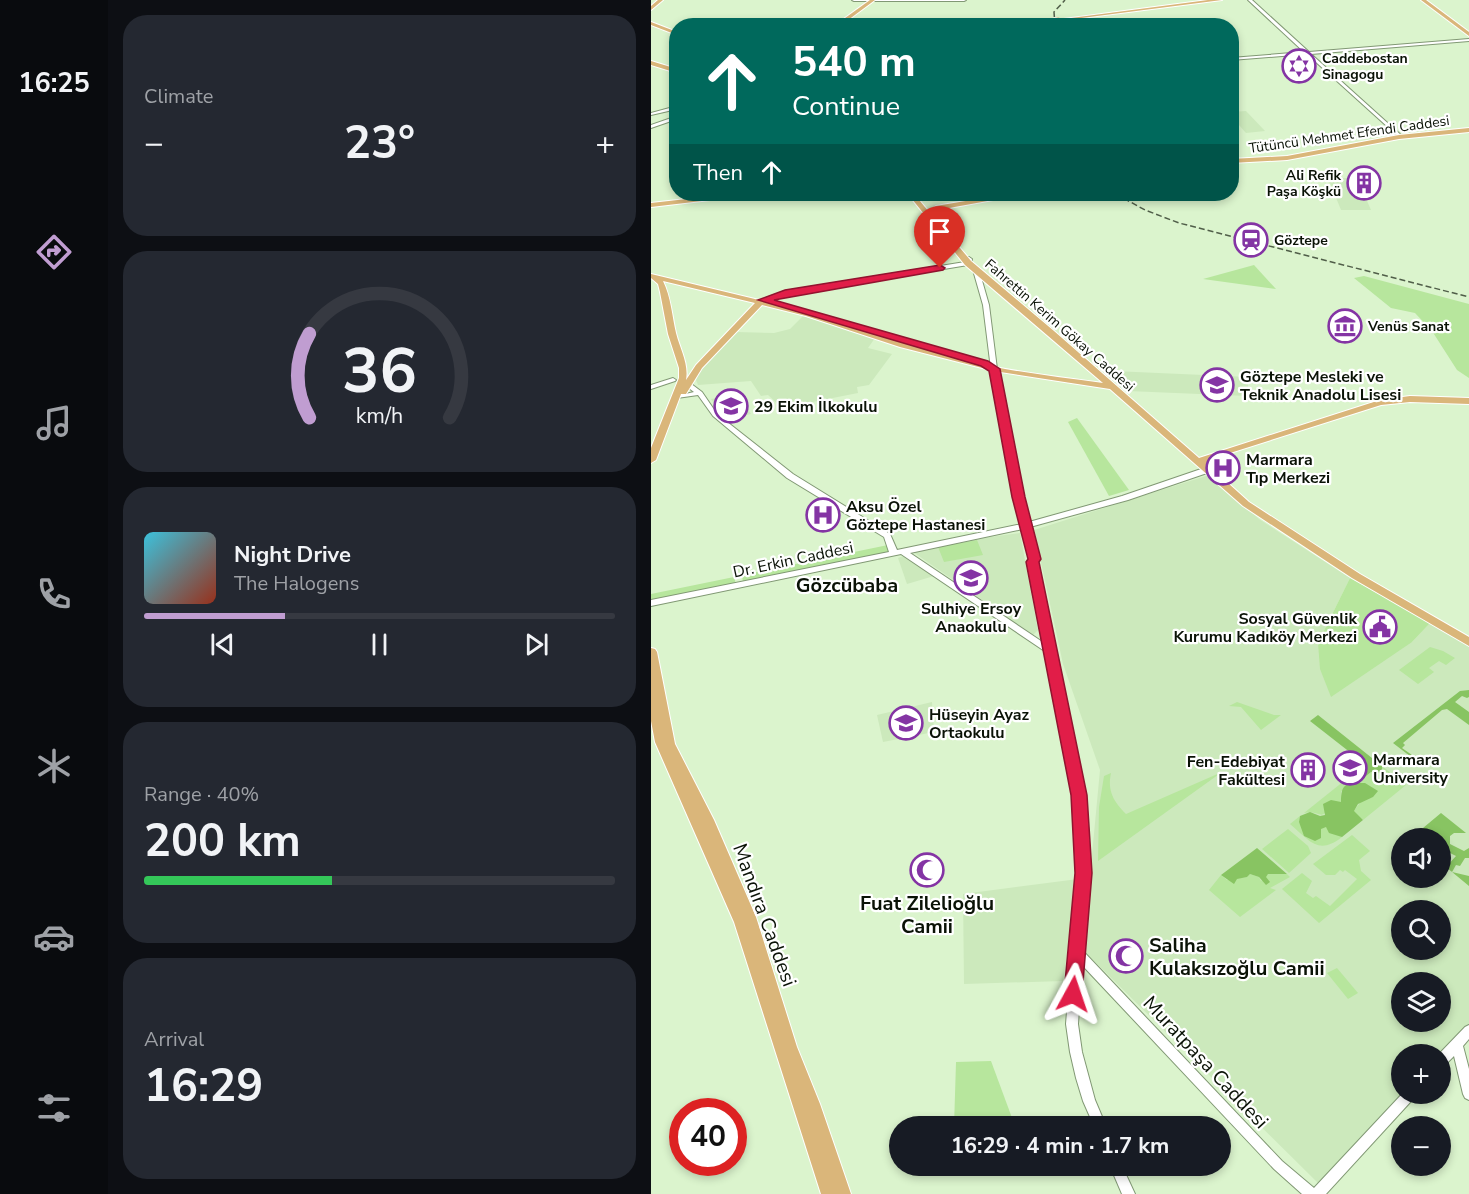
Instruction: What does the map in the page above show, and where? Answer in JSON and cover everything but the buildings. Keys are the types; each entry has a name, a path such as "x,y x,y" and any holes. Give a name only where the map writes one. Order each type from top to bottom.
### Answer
{"main road":[{"path":"651,8 660,0"},
{"path":"846,18 871,0"},
{"path":"1074,18 1220,0"},
{"path":"1423,0 1469,34"},
{"path":"651,22 669,27"},
{"path":"651,22 669,28"},
{"path":"651,63 669,69"},
{"name":"Tütüncü Mehmet Efendi Caddesi","path":"1239,161 1287,158 1400,136 1469,130"},
{"path":"651,205 685,201"},
{"name":"Fahrettin Kerim Gökay Caddesi","path":"919,201 929,210"},
{"name":"Fahrettin Kerim Gökay Caddesi","path":"922,201 977,270 1208,466 1272,516 1319,547 1469,635"},
{"path":"929,210 970,201"},
{"path":"929,210 976,201"},
{"name":"Fahrettin Kerim Gökay Caddesi","path":"969,261 1108,382 1193,450 1246,504 1387,595 1469,642"},
{"path":"653,277 762,300 860,329 903,345 995,369 1085,383 1108,382"},
{"path":"653,277 661,283 664,292 684,378 679,397 673,407"},
{"path":"664,292 676,282"},
{"path":"684,378 699,366 762,300"},
{"path":"651,460 684,378 692,369 699,366"},
{"path":"1193,450 1203,453 1219,453 1387,401 1410,399 1469,401"},
{"path":"1208,466 1210,460 1219,453"},
{"name":"Mandıra Caddesi","path":"651,652 669,744 708,820 749,917 790,1047 843,1194"},
{"name":"Mandıra Caddesi","path":"651,692 661,742 741,922 829,1194"}],"street":[{"path":"854,0 964,0"},
{"path":"1250,0 1400,136"},
{"path":"1239,58 1469,40"},
{"path":"651,114 669,109"},
{"path":"651,127 669,120"},
{"path":"762,300 807,289 969,261"},
{"path":"977,270 986,305 995,369 1023,523 1079,795 1083,873 1073,1024 1076,1052 1089,1101 1096,1116"},
{"path":"684,378 700,393 715,415 790,476 887,536 901,551 1049,649"},
{"path":"651,387 673,380"},
{"path":"679,397 700,393"},
{"name":"Dr. Erkin Caddesi","path":"651,603 976,536 1098,506 1208,466"},
{"name":"Muratpaşa Caddesi","path":"1077,952 1278,1165 1312,1194"},
{"path":"1451,1050 1469,1031"},
{"path":"1457,1044 1469,1094"},
{"path":"1317,1194 1401,1104"},
{"path":"1121,1176 1129,1194"}],"shaded area":[{"path":"1246,111 1265,131 1246,133 1239,125 1239,112"},
{"path":"1328,178 1357,178 1371,210 1341,210"},
{"path":"1254,265 1276,289 1203,279"},
{"path":"1364,276 1469,304 1469,378 1457,370 1432,331 1415,313 1391,308 1354,278"},
{"path":"803,316 875,338 868,348 892,354 869,385 857,387 858,393 782,408 768,395 761,396 751,381 698,385 696,380 699,372 736,332 774,333 790,329"},
{"path":"1113,371 1249,377 1247,396 1128,391 1108,374"},
{"name":"29 Ekim İlkokulu","path":"738,394 751,414 726,420 711,399"},
{"path":"1077,418 1129,490 1109,496 1068,422"},
{"path":"1209,475 1259,519 1350,578 1318,643 1412,642 1430,623 1469,645 1469,1024 1450,1044 1391,1044 1391,1104 1393,1104 1318,1183 1083,950 1100,770 1063,664 1034,530"},
{"name":"Aksu Özel Göztepe Hastanesi","path":"831,508 842,516 809,524 805,514"},
{"path":"1020,533 1038,630 1033,635 913,552 975,539"},
{"path":"977,540 983,555 944,562 938,547"},
{"path":"888,545 892,551 743,583 742,575"},
{"path":"903,556 934,576 907,584 898,558"},
{"path":"734,577 736,584 651,601 651,594"},
{"path":"1350,578 1430,623 1412,642 1331,697 1320,669 1318,643"},
{"path":"1430,647 1455,658 1446,665 1439,661 1429,668 1434,672 1418,684 1399,670"},
{"name":"Hüseyin Ayaz Ortaokulu","path":"932,702 934,732 883,742 877,715"},
{"path":"1237,702 1274,715 1281,715 1261,730 1241,707 1229,706"},
{"path":"1382,766 1406,785 1363,820 1353,812 1362,800 1373,797 1341,791 1341,802 1335,802 1326,813 1321,815 1304,813 1349,777 1361,780 1371,772 1382,771"},
{"path":"1222,772 1098,861 1099,807 1104,776 1111,773 1110,785 1113,796 1126,814"},
{"path":"1300,816 1299,822 1304,831 1326,827 1342,837 1326,845 1314,844 1290,824"},
{"path":"1288,829 1308,846 1311,853 1289,873 1262,849"},
{"path":"1352,835 1370,851 1359,860 1361,871 1371,880 1319,923 1282,889 1302,873 1312,881 1306,893 1313,898 1316,896 1330,906 1357,879 1345,870 1343,872 1340,870 1335,875 1326,875 1313,864"},
{"path":"1250,874 1259,877 1261,881 1268,874 1287,874 1290,877 1270,888 1276,890 1240,917 1209,890 1221,875 1227,880 1247,877"},
{"path":"1078,879 1063,981 964,984 963,894"},
{"path":"1337,968 1358,993 1348,999 1327,973"},
{"path":"991,1061 1011,1116 954,1116 956,1062"}],"green space":[{"path":"1469,690 1469,697 1462,696 1455,702 1469,712 1469,725 1447,709 1442,710 1403,743 1405,745 1402,748 1422,762 1419,767 1413,762 1415,760 1393,743 1460,691"},
{"path":"1318,715 1382,766 1382,771 1380,773 1371,772 1361,780 1349,777 1365,764 1310,721"},
{"path":"1365,783 1378,791 1373,797 1358,804 1354,811 1363,820 1342,837 1329,833 1326,827 1321,829 1321,838 1315,841 1304,836 1299,822 1300,816 1310,812 1320,816 1325,815 1323,804 1331,800 1341,802 1342,791 1346,785"},
{"path":"1441,813 1466,833 1451,835 1451,828 1423,828"},
{"path":"1451,844 1464,851 1469,848 1469,858 1465,858 1460,866 1456,865 1452,872 1451,862 1456,856 1451,854"},
{"path":"1257,848 1287,874 1268,874 1266,877 1270,882 1266,885 1259,877 1250,874 1237,879 1234,884 1221,875"},
{"path":"1452,872 1469,876 1469,886"}],"railway":[{"path":"1054,18 1054,12 1065,0"},
{"path":"1129,201 1179,223 1469,297"}],"place":[{"name":"Caddebostan Sinagogu","path":"1299,66"},
{"name":"Ali Refik Paşa Köşkü","path":"1364,183"},
{"name":"Göztepe","path":"1251,240"},
{"name":"Venüs Sanat","path":"1345,326"},
{"name":"Göztepe Mesleki ve Teknik Anadolu Lisesi","path":"1217,385"},
{"name":"29 Ekim İlkokulu","path":"731,406"},
{"name":"Marmara Tıp Merkezi","path":"1223,468"},
{"name":"Aksu Özel Göztepe Hastanesi","path":"823,515"},
{"name":"Sulhiye Ersoy Anaokulu","path":"971,578"},
{"name":"Sosyal Güvenlik Kurumu Kadıköy Merkezi","path":"1380,627"},
{"name":"Hüseyin Ayaz Ortaokulu","path":"906,723"},
{"name":"Marmara University","path":"1350,768"},
{"name":"Fen-Edebiyat Fakültesi","path":"1308,770"},
{"name":"Fuat Zilelioğlu Camii","path":"927,870"},
{"name":"Saliha Kulaksızoğlu Camii","path":"1126,956"}],"district":[{"name":"Gözcübaba","path":"847,585"}],"route":[{"path":"940,268 785,293 763,300 984,363 995,369 1012,464 1034,559 1032,562 1047,647 1050,651 1079,795 1083,873 1073,994"}]}
